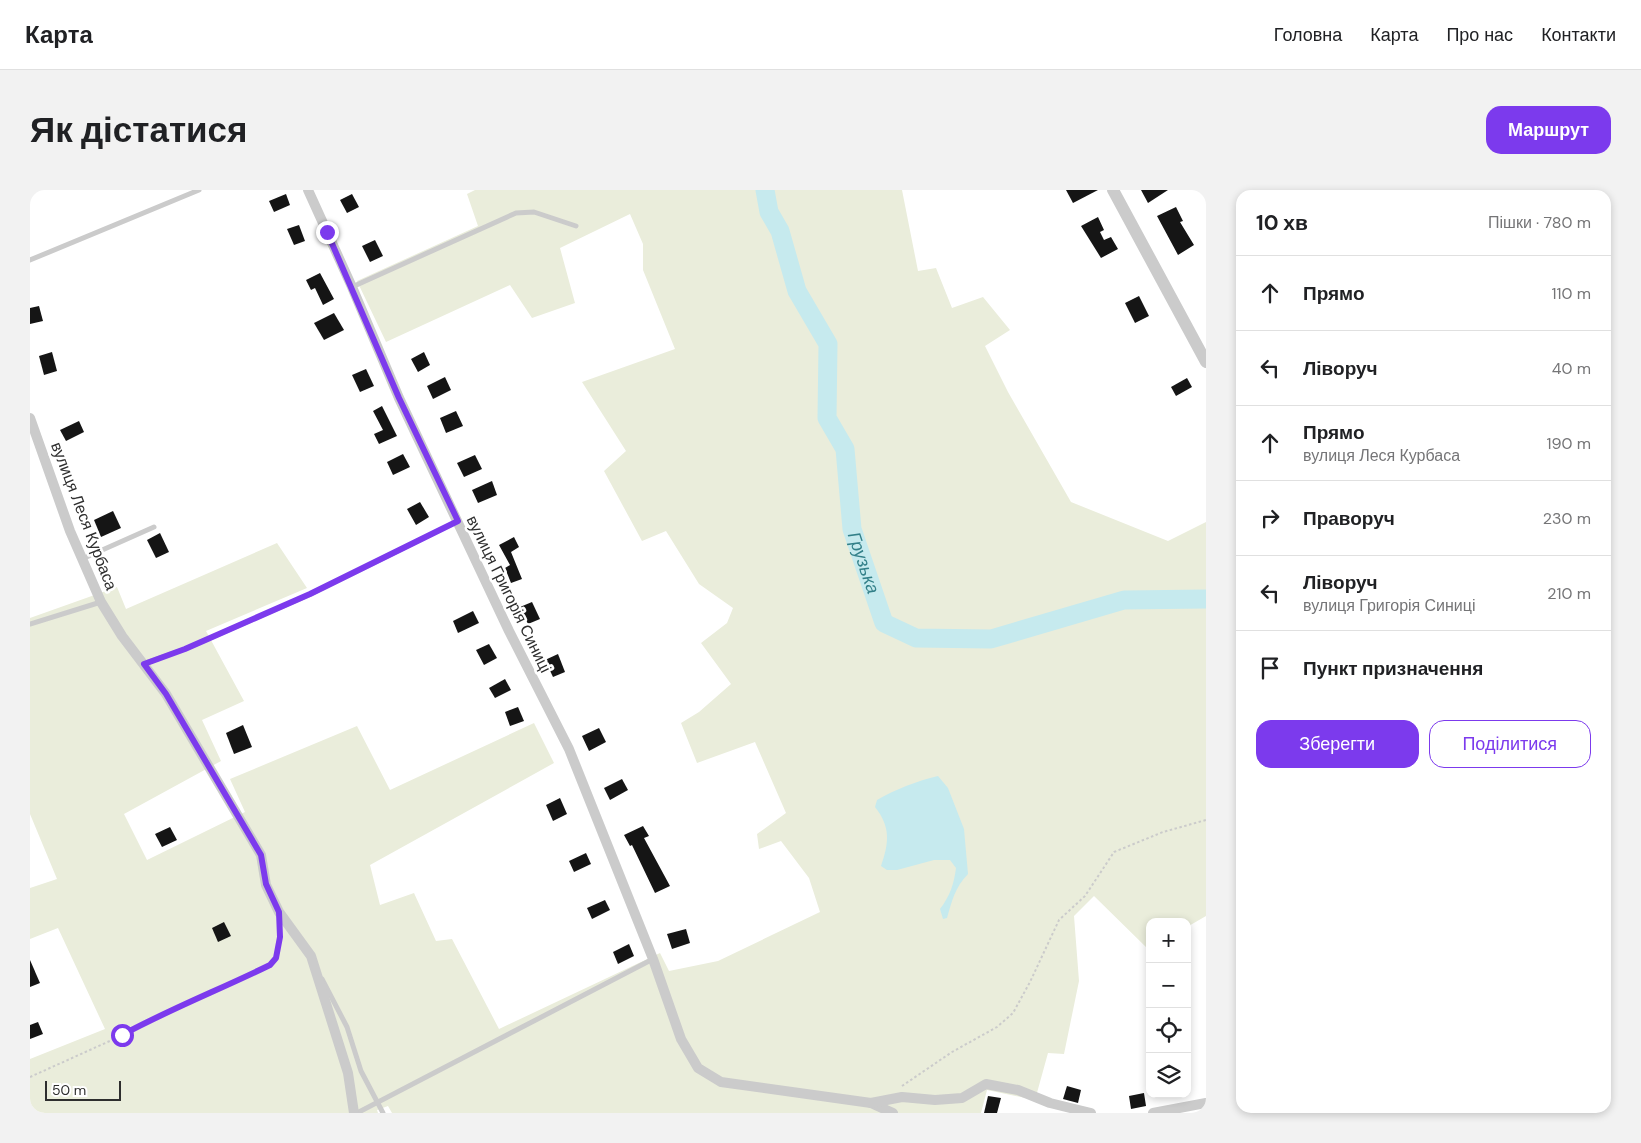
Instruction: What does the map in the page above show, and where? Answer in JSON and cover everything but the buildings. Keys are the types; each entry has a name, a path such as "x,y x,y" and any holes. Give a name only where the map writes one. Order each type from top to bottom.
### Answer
{"street":[{"name":"вулиця Григорія Синиці","path":"308,190 399,398 508,631 569,749 653,959 681,1039 698,1068 721,1082 871,1102"},
{"path":"1114,190 1206,362"},
{"name":"вулиця Леся Курбаса","path":"30,418 70,531 101,602 122,636 166,694 261,855 266,884 279,912 311,956 348,1072 354,1113"},
{"path":"871,1102 902,1097 934,1100 962,1098 986,1084 1018,1090 1050,1103 1091,1113"},
{"path":"871,1102 893,1113"},
{"path":"1153,1113 1206,1103"}],"lane":[{"path":"30,260 199,190"},
{"path":"352,288 516,213 534,212 576,226"},
{"path":"144,664 185,649 310,594 458,521"},
{"path":"82,559 154,527"},
{"path":"30,624 101,602"},
{"path":"311,956 347,1027 361,1071 383,1113"},
{"path":"357,1113 653,959"}],"path":[{"path":"903,1086 952,1052 997,1028 1013,1013 1059,920 1084,896 1114,852 1163,832 1206,820"},
{"path":"30,1077 122,1035 157,1016 270,965 276,958 280,937 279,912"}],"green space":[{"path":"475,190 902,190 918,271 936,268 952,308 983,297 1010,330 985,346 1008,392 1071,502 1168,541 1206,522 1206,916 1191,925 1191,918 1146,918 1146,947 1094,896 1074,916 1079,981 1064,1054 1048,1053 1035,1100 987,1090 981,1113 392,1113 388,1106 377,1110 378,1113 30,1113 30,1059 105,1029 58,928 30,939 30,888 57,879 30,814 30,618 117,587 126,609 277,543 307,588 206,631 244,701 202,720 221,761 124,814 147,860 245,812 230,779 357,726 390,790 534,723 554,763 370,865 380,905 414,893 436,941 452,939 499,1029 660,953 669,971 718,961 820,912 809,878 781,841 759,849 757,834 786,813 755,742 697,763 681,723 699,712 731,684 701,643 727,623 733,608 699,584 666,531 642,541 604,471 626,451 582,382 675,349 643,270 643,244 630,214 560,248 575,303 532,318 510,285 386,342 357,281 478,226 467,194"}],"water":[{"path":"938,776 948,788 964,829 968,874 957,889 947,918 943,919 940,909 951,890 956,868 950,860 934,860 897,870 887,870 881,866 886,850 887,835 884,821 875,807 877,800 892,792"}],"waterway":[{"name":"Грузька","path":"765,190 769,212 780,231 797,291 828,344 827,418 845,449 852,529 884,623 916,638 991,639 1124,600 1206,599"}],"route":[{"path":"122,1035 157,1016 270,965 276,958 280,937 279,912 266,884 261,855 166,694 144,664 185,649 310,594 458,521 399,398 327,232"}]}
